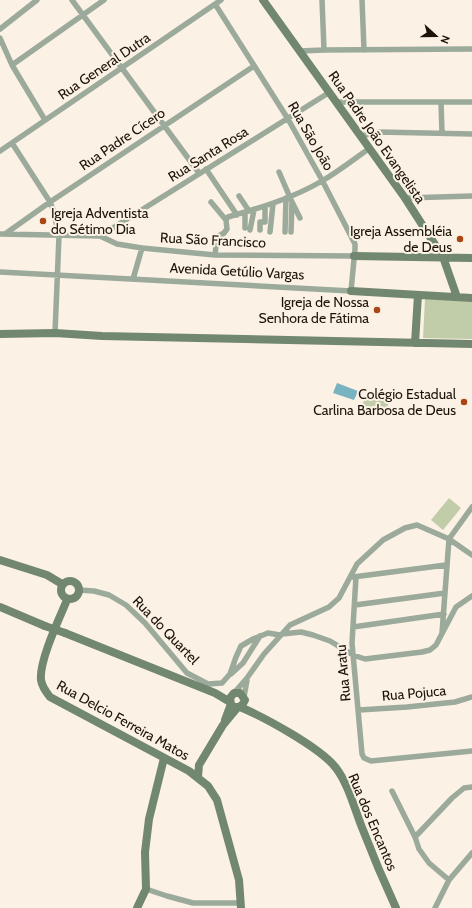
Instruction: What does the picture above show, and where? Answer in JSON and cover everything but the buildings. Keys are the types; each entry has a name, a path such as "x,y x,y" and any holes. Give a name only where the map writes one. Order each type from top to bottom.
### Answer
{"street":[{"path":"0,29 37,0"},
{"path":"72,0 200,173"},
{"path":"12,65 104,0"},
{"name":"Rua General Dutra","path":"0,151 221,0"},
{"name":"Rua Padre João Evangelista","path":"263,0 405,198 443,257 457,297"},
{"path":"322,0 324,50"},
{"path":"362,0 364,50"},
{"name":"Rua São João","path":"215,4 288,119 355,244 351,291"},
{"path":"0,38 12,65 45,120"},
{"path":"300,51 472,49"},
{"name":"Rua Padre Cícero","path":"2,234 254,66"},
{"name":"Rua Santa Rosa","path":"100,236 330,92"},
{"path":"337,102 472,102"},
{"path":"441,102 442,133"},
{"path":"361,136 379,132 472,134"},
{"path":"12,143 53,209 59,236 55,333"},
{"path":"226,220 228,217 289,198 322,180 370,148"},
{"path":"206,169 237,215"},
{"path":"279,172 289,198 300,218"},
{"path":"239,196 249,211 248,229 249,211"},
{"path":"405,198 472,196"},
{"path":"288,232 289,198"},
{"path":"212,202 226,220 227,229 224,233 217,237 215,255"},
{"path":"270,232 273,204"},
{"path":"260,230 260,222 265,222 265,206"},
{"name":"Rua São Francisco","path":"2,234 100,236 117,244 215,255 354,256"},
{"path":"133,279 142,248"},
{"path":"354,256 472,258"},
{"name":"Avenida Getúlio Vargas","path":"0,272 472,298"},
{"path":"416,343 418,295"},
{"path":"0,334 55,333 102,336 472,344"},
{"path":"441,637 449,539 472,507"},
{"path":"198,777 199,765 223,725 247,678 264,654 290,625 329,607 339,598 354,577 357,564 383,540 406,528 417,525 449,539 472,555"},
{"path":"0,560 47,575 62,584"},
{"path":"354,577 446,565"},
{"name":"Rua Aratu","path":"354,577 355,605 353,655 362,754 364,758 371,761 472,751"},
{"path":"69,581 75,582 79,590 78,596 73,600 67,600 61,596 60,592 62,584 69,581"},
{"name":"Rua do Quartel","path":"79,590 109,594 126,605 145,623 187,673 208,684 222,683 243,662 260,636"},
{"path":"355,605 445,593"},
{"path":"230,674 241,646 268,633 281,634 302,632 330,642 353,655 365,659 430,650 436,645 441,637 456,607 472,596"},
{"name":"Rua Delcio Ferreira Matos","path":"67,600 45,656 41,672 41,682 45,690 50,697 189,771 208,786 217,800 239,880 241,906"},
{"path":"444,602 449,607 456,607"},
{"name":"Rua do Quartel","path":"0,607 234,701"},
{"path":"353,627 444,614"},
{"path":"234,701 243,704 247,678"},
{"path":"234,701 240,693 244,698"},
{"name":"Rua Pojuca","path":"359,710 455,702 472,697"},
{"name":"Rua dos Encantos","path":"244,698 256,714"},
{"name":"Rua dos Encantos","path":"234,701 307,744 336,768 345,784 371,852 396,908"},
{"path":"136,908 146,889 145,852 149,819 164,758"},
{"path":"189,771 199,765"},
{"path":"415,837 452,798 464,788 472,787"},
{"path":"392,791 415,837 419,849 429,863 450,880"},
{"path":"435,908 450,880 472,853"},
{"path":"146,889 192,905 241,906"}],"green space":[{"path":"425,299 472,301 472,339 423,338"},
{"path":"368,392 390,401 384,414 362,405"},
{"path":"449,498 461,508 443,530 431,520"}],"water":[{"path":"337,383 358,391 354,400 333,393"}],"place":[{"name":"Igreja Adventista do Sétimo Dia","path":"43,221"},
{"name":"Igreja Assembléia de Deus","path":"460,239"},
{"name":"Igreja de Nossa Senhora de Fátima","path":"377,310"},
{"name":"Colégio Estadual Carlina Barbosa de Deus","path":"464,402"}]}
